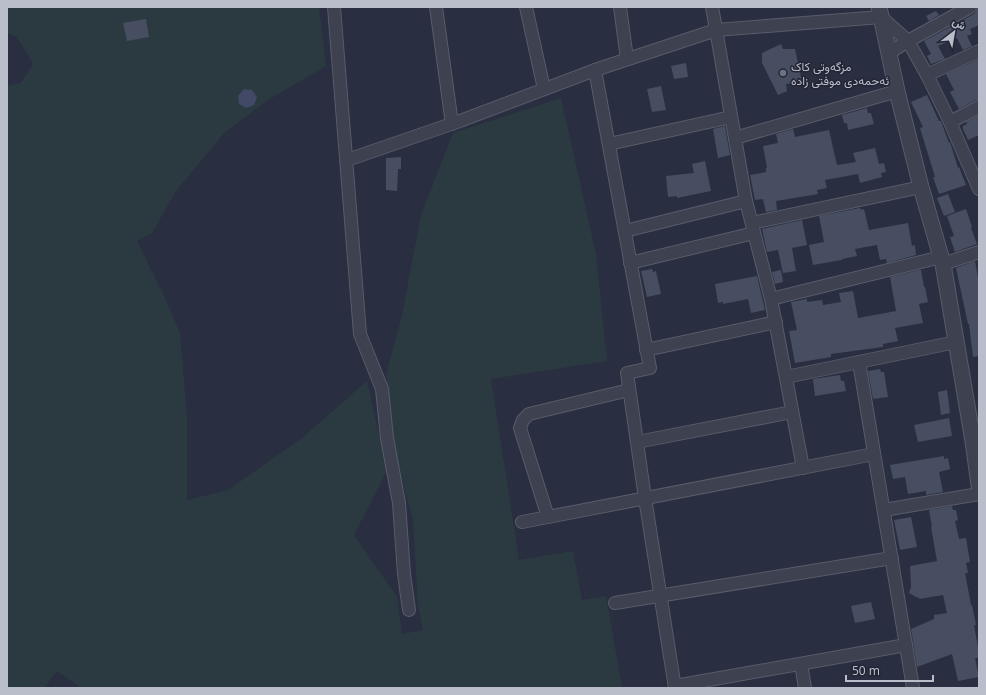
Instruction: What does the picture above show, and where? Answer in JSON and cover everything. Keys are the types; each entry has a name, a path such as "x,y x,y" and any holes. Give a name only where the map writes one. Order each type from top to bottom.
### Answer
{"street":[{"path":"334,7 360,334 382,389 387,438 399,503 404,574 409,610"},
{"path":"436,7 452,124"},
{"path":"526,7 544,89"},
{"path":"620,7 627,59"},
{"path":"712,7 746,201 776,322 802,468"},
{"path":"889,53 970,7"},
{"path":"347,160 452,124 595,70 716,30 880,12"},
{"path":"880,12 908,41 928,75 975,171 979,190"},
{"path":"880,12 897,91 921,187 942,261 956,342 976,441 979,485"},
{"path":"928,75 979,51"},
{"path":"595,70 650,368 627,373 675,687 906,645"},
{"path":"735,138 897,91"},
{"path":"950,122 979,108"},
{"path":"609,144 732,117"},
{"path":"630,263 753,228 921,187"},
{"path":"625,231 746,201"},
{"path":"771,299 979,252"},
{"path":"646,350 776,322"},
{"path":"786,377 956,342"},
{"path":"859,362 913,688"},
{"path":"548,517 520,428 523,420 529,414 629,390"},
{"path":"637,442 792,412"},
{"path":"522,522 874,454"},
{"path":"884,510 979,494"},
{"path":"615,603 892,558"},
{"path":"801,664 805,688"}],"shaded area":[{"path":"7,7 319,7 326,66 268,100 225,132 176,191 152,233 137,241 180,333 187,419 187,500 228,490 302,438 367,381 387,471 354,535 397,597 402,634 423,630 418,605 413,520 396,456 386,375 402,315 421,215 453,133 561,98 596,254 607,361 491,379 519,560 573,551 582,600 606,596 622,688 81,688 57,671 44,688 7,688 7,86 21,83 33,64 17,37 7,33"}],"water":[{"path":"244,89 252,90 257,97 254,105 246,108 239,104 238,96"}],"building":[{"path":"979,7 979,25 970,29 972,34 967,36 972,46 963,50 957,38 938,46 945,59 931,64 927,56 931,54 924,41 974,14"},
{"path":"936,11 939,15 929,21 926,16"},
{"path":"146,19 149,37 127,41 123,23"},
{"name":"مزگەوتی کاک ئەحمەدی موفتی زادە","path":"781,44 783,49 795,49 802,82 786,84 787,91 778,95 762,63 762,53"},
{"path":"979,59 979,100 976,100 959,109 950,92 954,90 946,74"},
{"path":"686,63 688,77 674,79 671,66"},
{"path":"661,86 666,110 652,112 647,89"},
{"path":"927,95 939,121 941,121 949,143 950,142 958,168 959,167 966,185 939,194 920,128 923,127 911,102"},
{"path":"867,108 868,113 871,113 874,124 848,130 847,123 844,123 842,115"},
{"path":"979,115 979,135 968,140 963,126 967,124 966,122"},
{"path":"725,126 730,155 718,158 713,129"},
{"path":"793,129 795,137 829,130 837,165 856,162 853,153 875,148 879,164 884,163 886,172 881,173 882,177 860,183 858,174 825,180 827,188 817,190 818,194 776,201 777,210 766,212 763,199 755,200 750,175 766,172 767,168 763,146 778,143 776,134"},
{"path":"401,157 401,169 398,169 397,191 386,190 386,158"},
{"path":"705,161 711,191 677,198 677,196 668,197 666,176 694,173 692,164"},
{"path":"948,194 955,212 944,216 937,198"},
{"path":"860,208 861,210 864,209 869,230 908,223 912,246 915,245 916,255 887,263 886,259 880,260 877,245 855,249 857,256 813,265 809,245 824,242 819,216"},
{"path":"966,209 977,244 955,252 950,237 954,236 947,216"},
{"path":"802,220 807,245 792,248 796,271 783,273 778,250 767,252 762,229"},
{"path":"975,261 979,283 979,356 973,357 969,324 956,268"},
{"path":"652,269 653,272 656,271 661,294 647,297 641,271"},
{"path":"781,270 783,282 775,284 772,272"},
{"path":"921,270 928,302 919,304 923,323 895,328 898,341 883,344 883,347 831,354 831,357 795,363 789,331 797,330 791,302 807,299 807,302 822,300 823,305 841,302 839,293 853,291 858,318 896,311 890,277"},
{"path":"757,276 765,310 751,313 748,299 723,304 723,302 718,303 715,284"},
{"path":"880,369 881,372 884,372 888,397 873,399 868,371"},
{"path":"840,375 841,381 844,381 846,391 815,396 813,379"},
{"path":"947,390 950,413 941,415 938,392"},
{"path":"949,418 952,436 918,442 914,425"},
{"path":"944,456 944,459 948,458 950,469 939,472 943,492 926,495 926,491 908,494 905,477 893,479 890,465"},
{"path":"952,506 953,510 956,510 958,520 955,521 959,539 966,538 970,562 966,563 968,573 965,573 976,625 974,625 979,653 979,658 975,658 979,677 958,681 952,654 917,667 911,629 934,619 934,615 947,613 943,595 919,599 919,597 918,598 909,593 911,587 910,566 937,561 929,510"},
{"path":"911,517 917,547 900,550 894,520"},
{"path":"871,602 875,619 855,623 851,606"}],"place":[{"name":"مزگەوتی کاک ئەحمەدی موفتی زادە","path":"783,73"}]}
